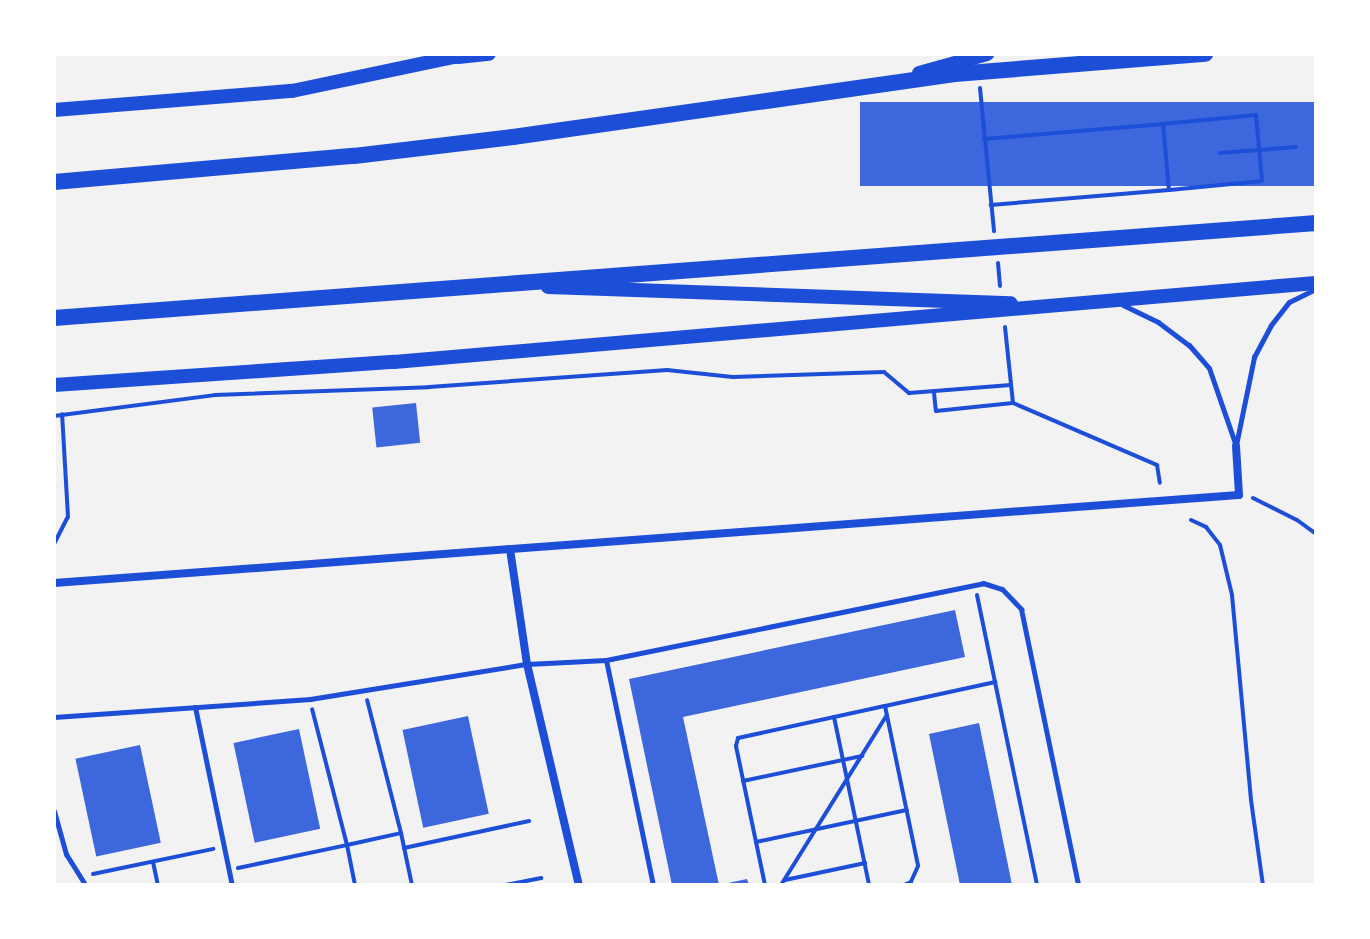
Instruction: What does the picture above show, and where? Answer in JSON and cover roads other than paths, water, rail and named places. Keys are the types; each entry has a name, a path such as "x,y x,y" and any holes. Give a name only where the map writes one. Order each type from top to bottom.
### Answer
{"main road":[{"path":"54,182 418,148 879,84 1205,54"},
{"path":"54,318 467,284 1316,223"}],"street":[{"path":"54,110 292,91 460,56 489,54"},
{"path":"879,84 987,54"},
{"path":"467,284 1075,305"},
{"path":"54,385 394,362 1316,286"},
{"path":"54,583 1239,495 1236,446"},
{"path":"510,549 527,664 579,885"}],"lane":[{"path":"1236,446 1254,357 1271,325 1289,302 1316,286"},
{"path":"1116,302 1158,322 1189,345 1209,368 1236,446"},
{"path":"54,717 309,699 527,664 606,660 974,583 1002,589 1021,609 1078,885"},
{"path":"606,660 653,885"},
{"path":"195,707 232,885"},
{"path":"54,811 66,854 85,885"}]}
